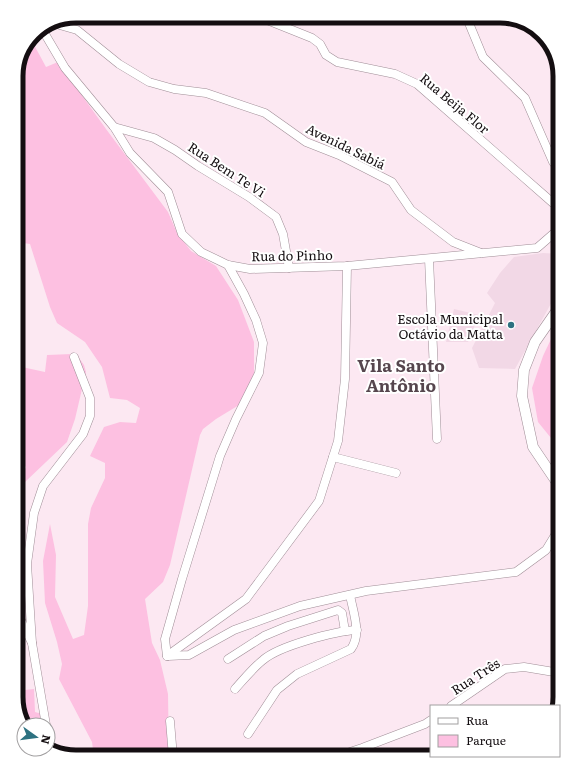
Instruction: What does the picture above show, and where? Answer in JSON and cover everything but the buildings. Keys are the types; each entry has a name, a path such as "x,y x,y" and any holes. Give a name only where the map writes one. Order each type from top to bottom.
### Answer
{"street":[{"name":"Rua Beija Flor","path":"274,23 312,38 320,44 326,55 337,62 395,74 417,84 553,203"},
{"path":"469,23 483,57 525,98 553,162"},
{"name":"Avenida Sabiá","path":"61,25 77,30 119,64 149,82 174,89 206,93 265,113 306,142 339,155 392,182 411,210 453,242 483,254"},
{"name":"Rua do Pinho","path":"45,34 65,68 114,127 130,153 168,192 182,234 201,252 228,265 250,269 347,266 483,254 537,248 553,234"},
{"name":"Rua Bem Te Vi","path":"114,127 154,138 176,150 198,166 249,197 276,217 283,234 289,268"},
{"path":"429,259 437,439"},
{"path":"167,656 165,639 220,456 259,373 263,343 256,320 228,265"},
{"path":"167,656 246,599 319,501 338,441 345,379 347,266"},
{"path":"553,316 535,342 524,370 522,396 533,447 553,477"},
{"path":"45,717 32,643 27,564 34,512 43,486 83,434 90,416 90,398 74,357"},
{"path":"333,457 396,473"},
{"path":"167,656 189,655 234,630 300,606 374,590 516,572 546,550 553,538"},
{"path":"248,734 277,690 297,674 351,649 356,642 357,630 350,595"},
{"path":"228,659 264,636 288,626 338,610 342,613 345,631"},
{"path":"23,624 32,643"},
{"path":"235,689 262,660 273,653 307,641 345,631 357,630"},
{"name":"Rua Três","path":"452,705 505,669 524,667 553,672"},
{"path":"170,721 172,750"},
{"path":"355,750 426,724 430,721"}],"shaded area":[{"name":"Escola Municipal Octávio da Matta","path":"543,253 553,254 553,300 515,369 479,368 472,348 495,303 487,293 500,273 514,257"},
{"path":"454,309 479,315 468,342 446,342"}],"green space":[{"path":"34,45 46,67 58,62 168,212 177,233 191,251 216,266 238,300 254,342 254,373 248,389 239,405 203,429 200,435 170,565 163,582 145,599 152,643 160,660 168,694 169,750 93,750 92,742 59,679 62,664 45,603 43,561 50,524 56,555 55,597 73,639 84,635 88,606 88,524 91,508 105,478 105,463 90,456 104,427 120,422 136,423 140,408 127,400 110,398 102,367 85,342 57,323 50,307 30,244 23,243 23,73 27,56"},
{"path":"553,335 553,440 538,422 532,388 543,356"},
{"path":"72,354 79,358 84,365 86,372 75,419 67,442 25,482 23,487 23,473 26,467 23,464 23,418 25,410 23,410 23,367 45,372 47,355"},
{"path":"34,689 35,712 42,714 43,717 27,717 23,704 23,690"}],"place":[{"name":"Escola Municipal Octávio da Matta","path":"511,325"}],"district":[{"name":"Vila Santo Antônio","path":"401,374"}]}
